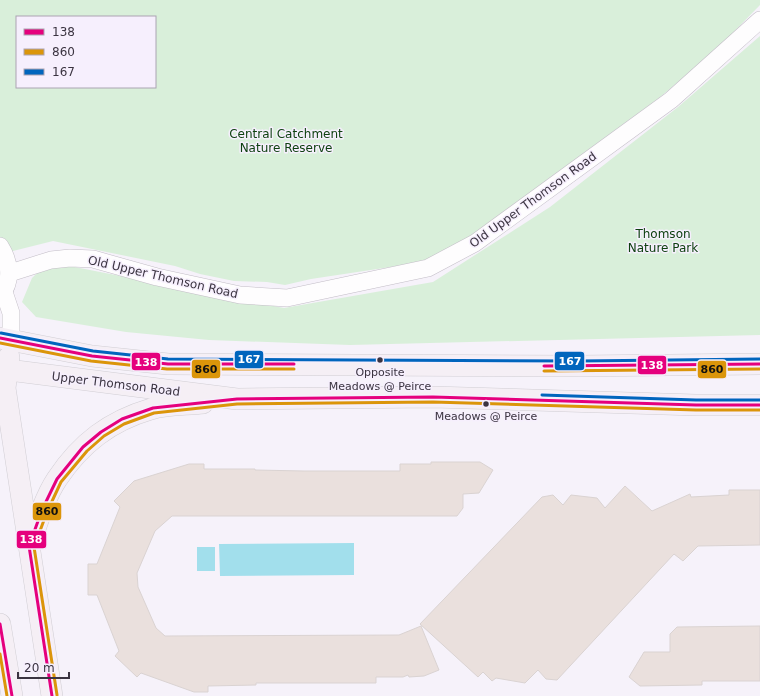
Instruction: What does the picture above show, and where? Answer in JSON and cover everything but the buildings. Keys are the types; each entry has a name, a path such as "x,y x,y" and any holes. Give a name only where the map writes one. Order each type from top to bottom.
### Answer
{"main road":[{"path":"52,696 5,388 3,369 6,339 92,356 168,364 580,366 760,364"},
{"name":"Upper Thomson Road","path":"3,369 237,399 433,397 696,405 760,405"},
{"path":"29,546 42,510 57,479 83,447 101,432 122,419 153,408 237,399"},
{"path":"0,624 12,696"}],"street":[{"name":"Old Upper Thomson Road","path":"10,273 51,260 70,258 93,259 157,277 234,294 287,298 428,268 475,243 671,100 760,20"},
{"path":"0,246 6,255 10,273 2,294 11,312 6,339"}],"green space":[{"name":"Central Catchment Nature Reserve","path":"0,0 760,0 760,5 717,49 659,98 437,260 311,279 285,285 267,282 234,281 200,274 175,266 53,241 9,252 0,241"},
{"name":"Thomson Nature Park","path":"760,36 760,335 350,345 209,340 126,332 36,317 22,302 32,278 49,262 284,308 433,282 550,207 678,107"}],"water":[{"path":"354,543 354,575 220,576 219,544"},
{"path":"197,547 215,547 215,571 197,571"}],"transit line":[{"name":"167","path":"1,333 93,351 168,359 579,361 760,359"},
{"name":"138","path":"0,338 92,356 168,364 294,364"},
{"name":"860","path":"0,343 91,361 167,369 294,369"},
{"name":"138","path":"544,366 760,364"},
{"name":"860","path":"544,371 760,369"},
{"name":"167","path":"542,395 696,400 760,400"},
{"name":"138","path":"52,696 29,546 42,510 57,479 83,447 101,432 122,419 153,408 237,399 433,397 696,405 760,405"},
{"name":"860","path":"57,695 34,547 47,512 61,482 87,451 104,436 124,424 154,413 237,404 433,402 696,410 760,410"},
{"name":"138","path":"0,624 12,696"},
{"name":"860","path":"0,654 7,696"}],"place":[{"name":"Opposite Meadows @ Peirce","path":"380,360"},
{"name":"Meadows @ Peirce","path":"486,404"}]}
